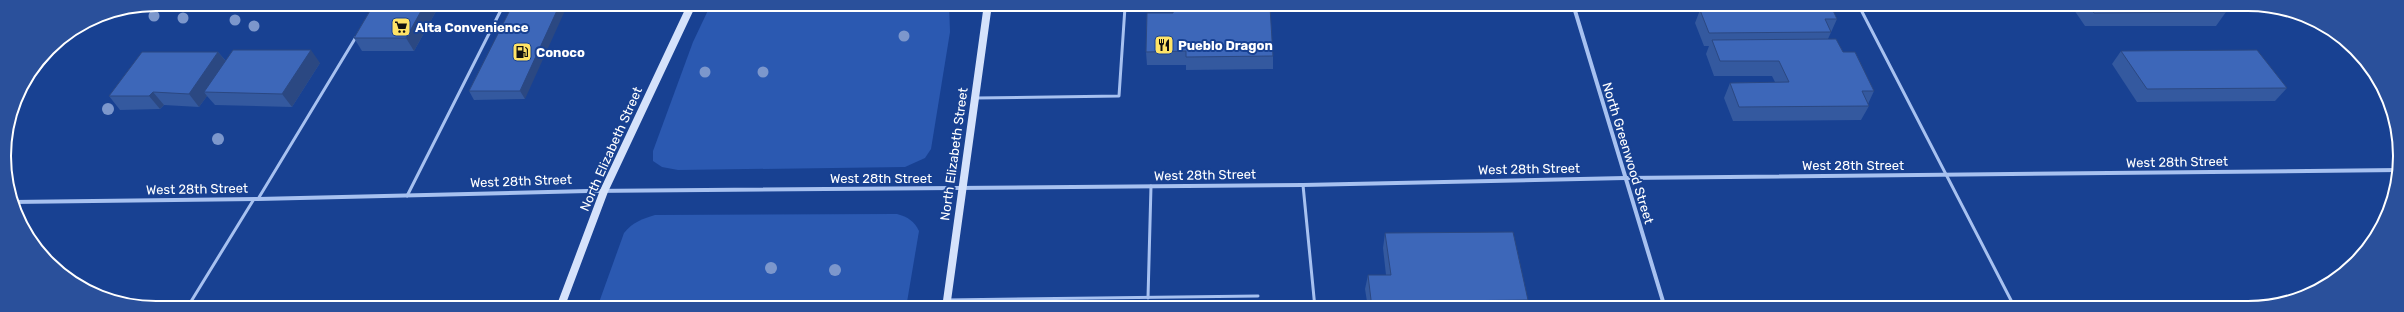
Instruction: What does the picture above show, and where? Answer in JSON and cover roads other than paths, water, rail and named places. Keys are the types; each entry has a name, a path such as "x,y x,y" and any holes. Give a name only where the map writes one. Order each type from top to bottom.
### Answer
{"main road":[{"name":"North Elizabeth Street","path":"563,301 604,191 689,11"},
{"name":"North Elizabeth Street","path":"947,301 986,11"}],"street":[{"name":"North Greenwood Street","path":"1575,11 1662,301"},
{"name":"West 28th Street","path":"19,202 256,199 604,191 1303,185 1625,178 1946,176 2392,170"}],"lane":[{"path":"407,196 500,11"},
{"path":"975,98 1119,96 1125,11"},
{"path":"1862,11 2012,301"},
{"path":"191,301 360,31"},
{"path":"1303,185 1313,301"},
{"path":"1148,298 1151,186"},
{"path":"1048,301 1258,296"}],"place":[{"name":"Alta Convenience","path":"401,27"},
{"name":"Pueblo Dragon","path":"1164,45"},
{"name":"Conoco","path":"522,52"}]}
